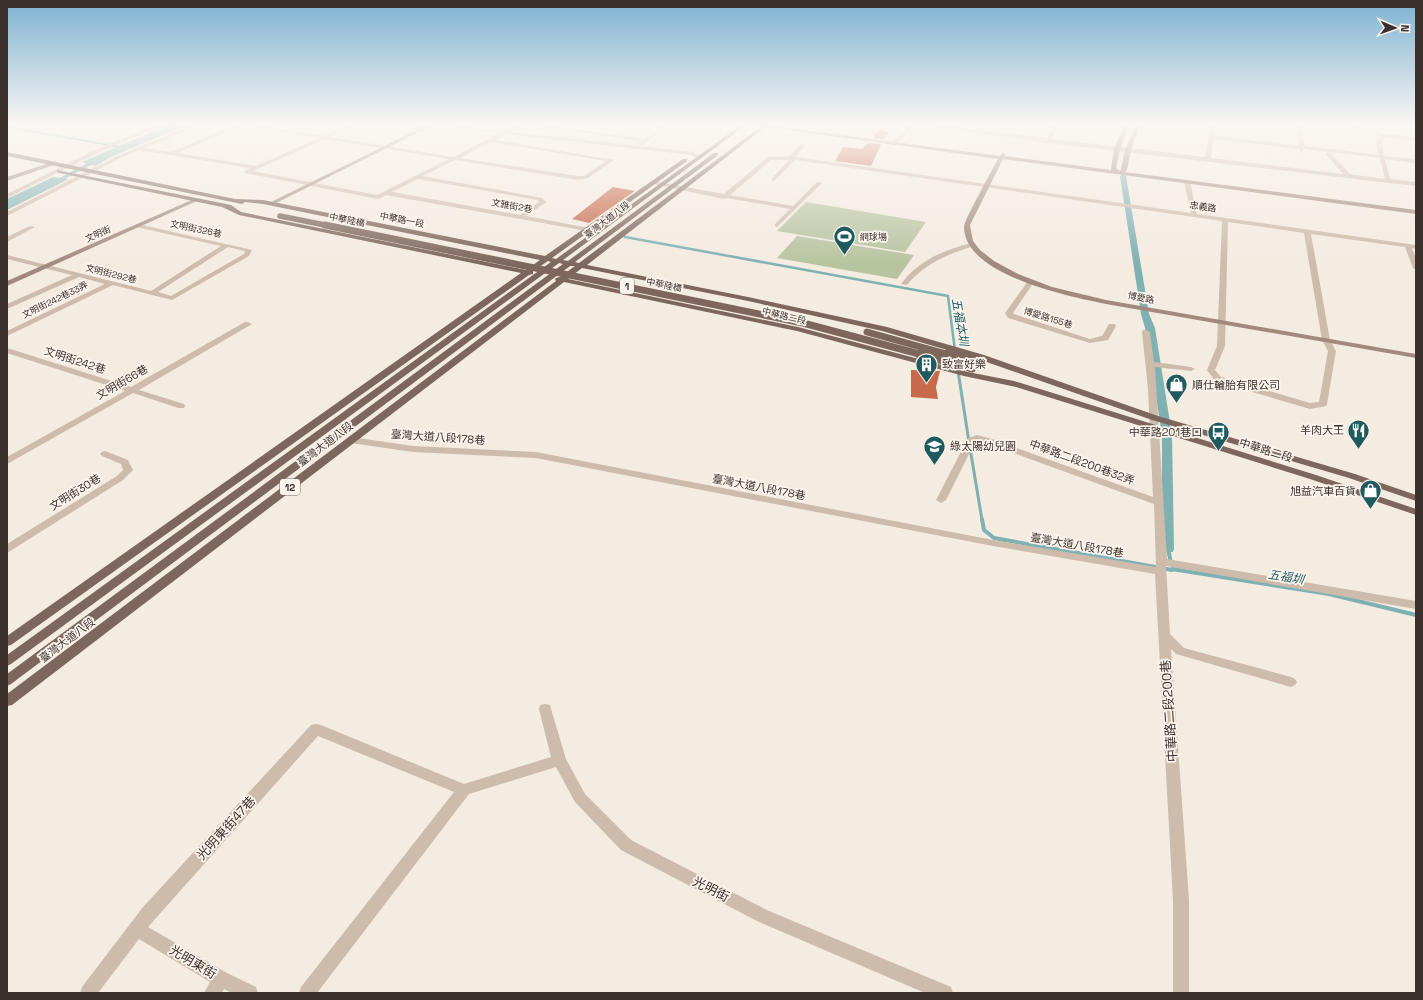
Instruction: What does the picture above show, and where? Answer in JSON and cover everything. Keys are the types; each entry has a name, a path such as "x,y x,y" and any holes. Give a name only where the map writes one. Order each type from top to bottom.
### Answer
{"main road":[{"name":"1","path":"63,172 224,206 239,213 544,276"},
{"name":"中華路一段","path":"100,172 288,212"},
{"name":"臺灣大道八段","path":"7,642 668,172"},
{"name":"臺灣大道八段","path":"7,681 680,172"},
{"name":"臺灣大道八段","path":"7,661 564,261 692,172"},
{"name":"臺灣大道八段","path":"18,694 705,172"},
{"name":"中華路一段","path":"237,200 272,203 564,261"},
{"name":"中華陸橋","path":"224,206 280,216 803,323 974,365"},
{"name":"中華陸橋","path":"288,212 807,318 880,335 974,365"},
{"name":"臺灣大道八段","path":"544,276 547,258"},
{"name":"中華路二段","path":"564,261 812,312 864,324 981,356 1155,423 1416,512"},
{"name":"臺灣大道八段","path":"544,276 582,265"},
{"name":"中華路二段","path":"544,276 798,329 967,374 1017,385 1352,476 1416,498"},
{"name":"中華路二段","path":"974,365 1026,374"},
{"name":"中華路二段","path":"974,365 1017,385"}],"street":[{"path":"7,179 26,172"},
{"path":"7,196 58,172"},
{"path":"7,214 84,176 90,172"},
{"path":"248,172 378,197 427,172"},
{"path":"264,202 326,172"},
{"path":"272,203 337,172"},
{"path":"538,172 578,178 586,177 594,172"},
{"name":"忠義路","path":"724,197 754,172"},
{"path":"774,180 781,172"},
{"name":"忠義路","path":"888,172 1416,247"},
{"path":"905,284 920,266 940,255 972,245 968,236 967,225 995,172"},
{"path":"1122,172 1416,212"},
{"path":"1122,172 1416,209"},
{"path":"1310,172 1416,184"},
{"path":"1344,172 1348,176"},
{"path":"1385,172 1388,181"},
{"path":"417,177 540,199 543,202 521,217"},
{"path":"1187,182 1194,215"},
{"path":"652,183 724,197 794,208"},
{"path":"777,225 819,183"},
{"name":"文雅街2巷","path":"385,193 587,229"},
{"name":"文明街","path":"7,284 196,200"},
{"path":"1225,222 1222,268 1221,346 1211,370 1218,378 1310,406 1323,404 1332,351 1326,340 1307,231"},
{"name":"文明街326巷","path":"138,226 249,250 248,255 172,298"},
{"path":"7,240 32,227"},
{"name":"博愛路","path":"972,245 985,258 1030,282 1060,291 1222,322 1416,356"},
{"path":"151,294 227,246"},
{"path":"1408,246 1416,268"},
{"name":"文明街292巷","path":"7,257 172,298"},
{"path":"7,307 78,275"},
{"name":"博愛路155巷","path":"1030,282 1012,307 1010,313 1011,316 1090,341 1105,338 1112,326"},
{"name":"文明街242巷33弄","path":"7,334 112,283"},
{"name":"文明街66巷","path":"7,461 248,324"},
{"name":"中華路二段200巷","path":"1146,332 1151,364 1155,423 1157,502 1164,635 1181,900 1181,993"},
{"name":"文明街242巷","path":"7,350 181,406"},
{"path":"1151,364 1191,369"},
{"name":"中華路二段200巷32弄","path":"940,500 971,440 977,438 1157,502"},
{"name":"臺灣大道八段178巷","path":"351,440 413,449 536,455 978,540 1416,605"},
{"name":"文明街30巷","path":"7,549 120,478 128,470 125,462 105,454"},
{"path":"1164,635 1180,651 1291,682"},
{"path":"7,702 18,694"},
{"name":"光明街","path":"545,710 559,760 580,798 626,845 763,916 943,993"},
{"name":"光明東街47巷","path":"88,993 149,912 316,729 464,790"},
{"path":"307,993 464,790 559,760"},
{"name":"光明東街","path":"137,929 221,979 250,993"},
{"path":"212,993 221,979"}],"green space":[{"path":"806,202 926,222 905,252 777,231"},
{"name":"網球場","path":"797,236 914,255 897,279 777,258"}],"water":[{"path":"53,177 69,179 7,210 7,199"}],"building":[{"path":"613,187 635,191 589,223 572,219"},
{"name":"致富好樂","path":"911,370 940,371 936,387 938,399 911,397"}],"waterway":[{"path":"48,186 75,172"},
{"path":"1123,176 1145,314 1150,328 1167,435 1168,549"},
{"name":"五福本圳","path":"625,237 948,296 955,351"},
{"name":"五福本圳","path":"958,371 969,442"},
{"name":"五福本圳","path":"970,448 982,520"},
{"name":"五福本圳","path":"982,519 984,530 994,538 1172,570"},
{"name":"五福圳","path":"1168,549 1171,563"},
{"name":"五福圳","path":"1172,569 1329,594 1416,615"}],"place":[{"name":"網球場","path":"845,256"},
{"name":"致富好樂","path":"926,384"},
{"name":"順仕輪胎有限公司","path":"1176,404"},
{"name":"羊肉大王","path":"1359,450"},
{"name":"中華路201巷口","path":"1218,452"},
{"name":"綠太陽幼兒園","path":"934,466"},
{"name":"旭益汽車百貨","path":"1371,510"}]}
